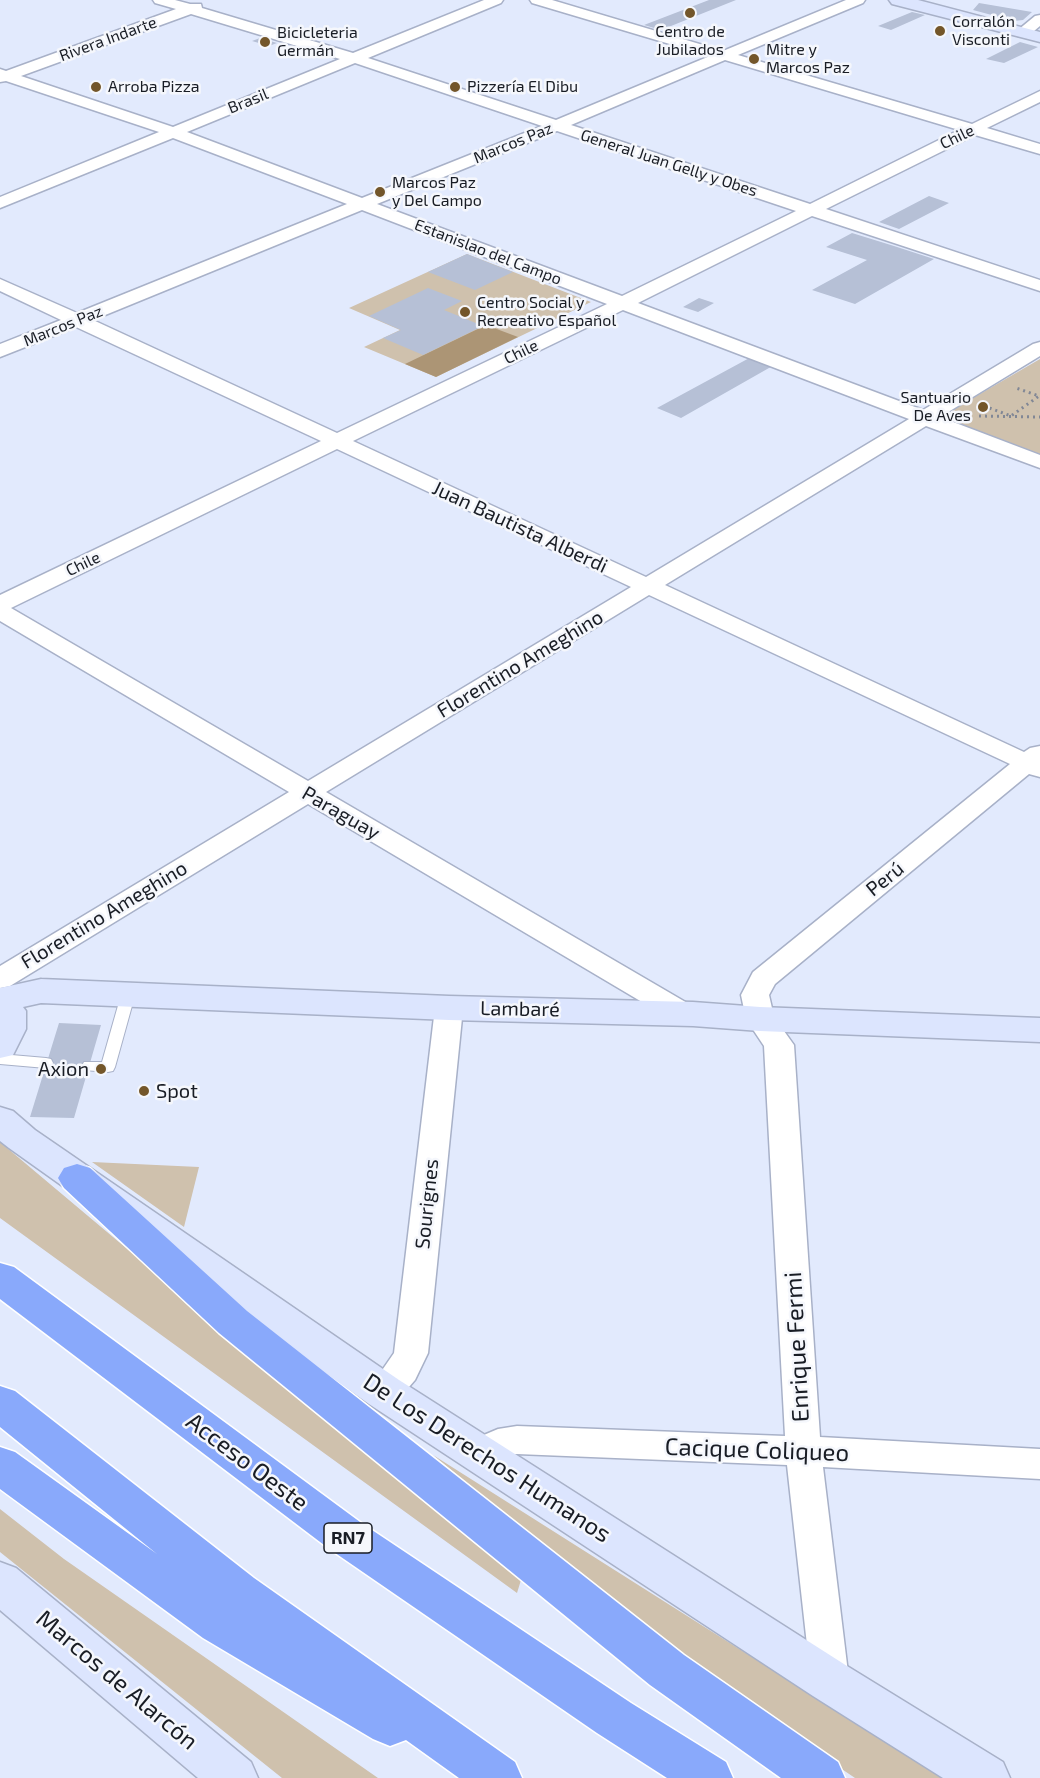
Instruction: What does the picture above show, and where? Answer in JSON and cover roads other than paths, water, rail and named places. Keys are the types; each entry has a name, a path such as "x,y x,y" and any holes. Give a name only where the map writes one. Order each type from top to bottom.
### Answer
{"highway":[{"path":"77,1178 233,1322 667,1670 821,1778"},
{"name":"Acceso Oeste","path":"0,1278 345,1535 614,1718 709,1778"},
{"path":"0,1403 238,1592 498,1778"},
{"path":"0,1465 219,1624 482,1778"}],"street":[{"name":"General Juan Gelly y Obes","path":"160,0 354,58 1040,286"},
{"name":"Rivera Indarte","path":"2,76 216,0"},
{"name":"Brasil","path":"0,203 496,0"},
{"path":"537,0 1040,149"},
{"name":"Marcos Paz","path":"0,351 361,203 557,126 858,0"},
{"path":"898,0 1034,33 1040,19"},
{"name":"Estanislao del Campo","path":"2,76 173,132 1040,462"},
{"name":"Chile","path":"0,604 622,303 1040,96"},
{"name":"Juan Bautista Alberdi","path":"0,284 648,586 1035,761"},
{"name":"Florentino Ameghino","path":"0,979 1040,348"},
{"name":"Paraguay","path":"0,611 684,1014"},
{"name":"Perú","path":"760,1019 755,995 763,979 1035,761"},
{"name":"Lambaré","path":"0,1001 41,991 449,1008 684,1014 1040,1030"},
{"path":"0,1001 8,1011 8,1029 0,1047"},
{"name":"Sourignes","path":"384,1392 403,1370 411,1353 449,1008"},
{"name":"Enrique Fermi","path":"760,1019 779,1045 803,1451 830,1681"},
{"name":"De Los Derechos Humanos","path":"0,1120 22,1139 77,1178 272,1311 384,1392 830,1681 986,1778"},
{"name":"Cacique Coliqueo","path":"477,1453 498,1443 517,1440 803,1451 1040,1464"},
{"name":"Marcos de Alarcón","path":"0,1582 234,1778"}],"lane":[{"path":"89,1066 108,1067 128,995"},
{"path":"0,1059 46,1064"}],"place":[{"name":"Centro de Jubilados","path":"690,13"},
{"name":"Corralón Visconti","path":"940,31"},
{"name":"Bicicleteria Germán","path":"265,42"},
{"name":"Mitre y Marcos Paz","path":"754,59"},
{"name":"Arroba Pizza","path":"96,87"},
{"name":"Pizzería El Dibu","path":"455,87"},
{"name":"Marcos Paz y Del Campo","path":"380,192"},
{"name":"Centro Social y Recreativo Español","path":"465,312"},
{"name":"Santuario De Aves","path":"983,407"},
{"name":"Axion","path":"101,1069"},
{"name":"Spot","path":"144,1091"}]}
